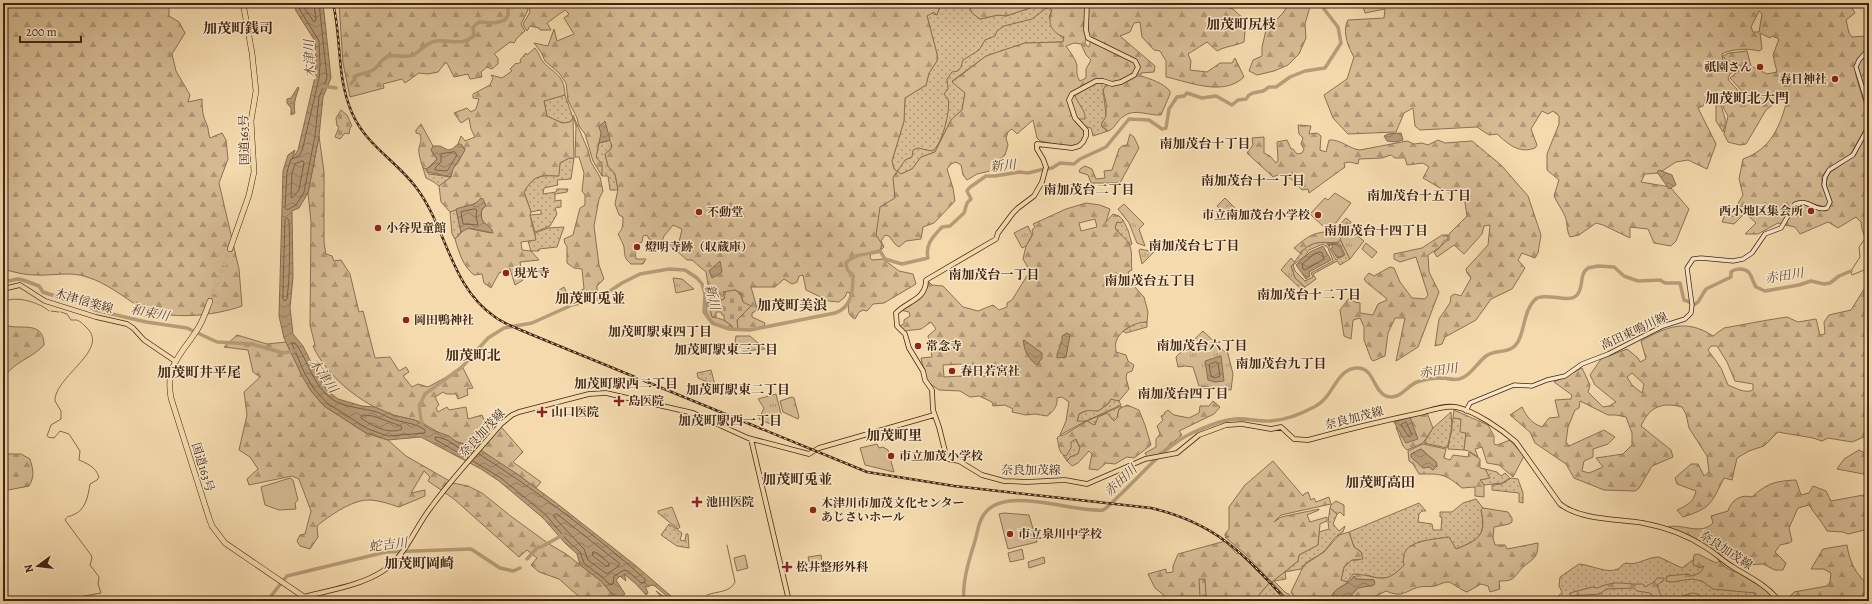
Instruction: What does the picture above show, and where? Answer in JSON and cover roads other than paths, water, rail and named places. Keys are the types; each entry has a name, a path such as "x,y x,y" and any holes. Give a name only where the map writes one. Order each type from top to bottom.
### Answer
{"highway":[{"name":"国道163号","path":"230,249 250,195 254,172 251,116 256,91 252,53 243,3"},
{"name":"国道163号","path":"210,302 202,322 175,361 170,375 171,398 212,526 225,543 310,601"}],"main road":[{"path":"934,415 932,390 928,385 923,371 909,348 905,334 897,326 896,313 920,296 925,288 926,280 996,239 998,233 1018,208 1034,196 1046,171 1043,159 1037,149 1038,144 1072,148 1080,146 1086,133 1084,127 1075,118 1071,108 1069,100 1072,94 1098,80 1114,84 1125,80 1136,73 1138,67 1135,61 1088,38 1086,25 1087,3"},
{"path":"1869,49 1859,60 1856,67 1869,109"},
{"name":"高田東鳴川線","path":"1466,411 1472,402 1487,398 1505,388 1517,385 1535,386 1547,380 1566,376 1582,364 1608,354 1663,326 1685,319 1691,313 1692,303 1687,272 1688,265 1693,259 1702,258 1733,261 1743,259 1752,253 1765,234 1782,228 1795,204 1804,202 1820,208 1827,208 1830,204 1830,199 1824,185 1825,177 1829,170 1852,155 1869,126"},
{"name":"木津信楽線","path":"3,289 20,285 45,301 96,317 127,324 144,340 175,361"},
{"name":"奈良加茂線","path":"304,597 370,578 388,568 403,551 431,507 443,492 500,425 508,418 519,412 588,394 606,393 693,412 751,439 810,454 819,448 934,415 939,427 947,459 959,461 976,473 989,478 1014,482 1065,480 1087,484 1133,464 1155,457 1167,456 1180,452 1203,434 1233,424 1251,425 1271,429 1281,427 1292,437 1302,440 1452,407 1466,411 1499,428 1516,442 1560,504 1569,510 1582,515 1662,528 1688,538 1705,547 1768,589 1779,601"},
{"path":"751,439 790,601"}],"water":[{"path":"294,3 323,3 331,78 323,97 319,136 308,193 299,208 292,211 293,277 290,308 293,334 303,346 319,378 328,391 338,399 362,406 375,407 393,415 415,420 432,430 449,436 458,443 476,447 517,474 555,502 635,565 671,596 672,601 665,601 656,591 669,600 669,598 655,586 651,585 648,587 645,586 648,593 646,595 624,574 626,581 620,576 616,580 625,594 622,596 623,601 618,601 601,581 580,565 577,554 543,518 499,481 481,469 421,437 388,440 366,433 324,406 311,391 302,376 284,338 279,316 283,171 288,155 295,150 292,159 298,150 315,77 316,64 315,41 296,11"},
{"path":"298,87 294,110 295,113 291,115 291,108 287,103 287,99 291,98"},
{"path":"605,121 610,140 599,143 601,133 599,127"},
{"path":"1401,133 1403,140 1396,142 1387,141 1384,136 1388,134"},
{"path":"458,144 461,144 465,150 454,166 451,177 427,172 427,168 430,167 437,159 431,150 433,146 440,146 448,150 452,149"},
{"path":"1659,170 1672,175 1676,185 1669,189 1657,172"},
{"path":"481,198 486,206 482,209 481,214 483,221 493,233 469,228 461,232 456,209 476,203"},
{"path":"1328,244 1339,245 1344,255 1337,258 1331,248 1333,247 1332,245 1330,246"},
{"path":"1323,246 1331,260 1309,272 1310,276 1306,279 1296,265 1310,252"},
{"path":"720,261 722,272 712,278 709,271"},
{"path":"1067,333 1070,335 1066,357 1057,358 1062,342 1062,336"},
{"path":"1024,340 1042,353 1042,358 1037,365 1027,354 1024,347"},
{"path":"1221,356 1224,381 1215,382 1208,380 1205,361"},
{"path":"1410,417 1418,439 1406,443 1394,422"},
{"path":"1421,449 1436,462 1437,466 1433,470 1429,467 1423,468 1411,457 1411,454"},
{"path":"1354,576 1356,579 1374,580 1375,583 1374,585 1358,588 1345,600 1332,595 1349,582"}],"waterway":[{"path":"351,84 355,79 354,77 373,70 386,57 413,55 429,43 436,41 461,42 470,39 474,35 473,27 479,22 495,23 505,20 508,15 508,3"},
{"path":"880,251 882,244 876,235 880,207 895,198 893,178 905,160 912,157 913,150 918,148 932,151 936,148 947,119 949,104 948,99 944,94 948,89 947,79 952,72 958,71 963,60 979,50 985,40 995,36 997,31 1004,26 1032,19 1045,9 1062,3"},
{"name":"新川","path":"1047,169 1060,163 1074,164 1080,159 1106,147 1129,119 1149,120 1162,129 1166,128 1169,109 1177,97 1184,96 1187,93 1202,98 1216,96 1232,105 1238,100 1246,99 1253,93 1263,91 1269,87 1276,87 1290,77 1305,71 1325,68 1341,43 1338,27 1324,9 1325,3"},
{"path":"323,86 336,88"},
{"name":"新川","path":"422,425 419,406 425,394 462,367 488,338 504,328 532,323 572,305 598,299 622,283 640,274 669,269 685,270 697,278 702,284 705,294 704,312 712,323 729,329 750,330 835,313 845,307 852,294 853,277 847,269 846,263 853,257 880,251 885,259 902,264 928,258 927,253 933,238 942,227 950,226 964,213 967,203 971,199 967,191 969,188 986,176 1019,172 1028,173 1044,169"},
{"name":"赤田川","path":"1869,233 1859,247 1860,257 1851,271 1852,275 1864,270 1869,275"},
{"name":"赤田川","path":"964,601 966,571 980,523 985,513 995,505 1008,501 1024,501 1041,502 1090,510 1103,510 1164,452 1182,438 1202,428 1224,421 1240,419 1271,421 1288,418 1299,414 1321,403 1344,373 1357,368 1367,371 1378,389 1386,396 1391,397 1399,395 1413,384 1427,379 1460,379 1468,374 1489,354 1509,350 1516,344 1520,338 1528,310 1537,298 1547,297 1568,299 1576,296 1579,293 1583,274 1588,268 1598,266 1614,267 1624,276 1638,281 1660,280 1665,283 1680,283 1684,300 1695,304 1698,302 1706,289 1731,277 1731,272 1736,269 1747,271 1751,275 1756,287 1765,291 1799,285 1811,281 1824,284 1830,283 1839,276 1851,271"},
{"name":"和束川","path":"3,282 18,279 23,280 39,286 43,292 64,299 73,298 95,310 146,322 187,328 217,342 252,344 283,353 294,351"},
{"path":"3,302 14,299 27,300 49,311"},
{"path":"51,311 59,312"},
{"path":"47,436 51,425 61,419 61,411 55,401 57,392 87,354 92,345 92,336 87,328 77,320 71,320 67,314 61,312"},
{"path":"48,437 54,438 60,431 69,434 80,451 79,460 93,468 99,477 90,484 86,502 81,510 65,520 91,555 92,558 90,565 99,577 98,584 101,593 84,596 74,601"},
{"name":"蛇吉川","path":"527,559 538,547 541,547 563,535"},
{"path":"707,595 727,590 733,586 735,582 727,545"},
{"name":"蛇吉川","path":"267,601 287,576 386,552 471,549 500,568 513,571 520,568"}],"tunnel":[{"path":"210,301 230,249"}],"railway":[{"path":"333,3 338,31 341,72 347,99 352,113 365,134 415,186 426,202 458,273 468,290 480,304 499,320 867,472 954,486 1151,508 1174,514 1194,522 1227,542 1257,569 1287,601"}],"place":[{"name":"祇園さん","path":"1760,67"},
{"name":"春日神社","path":"1835,79"},
{"name":"西小地区集会所","path":"1811,211"},
{"name":"不動堂","path":"699,212"},
{"name":"市立南加茂台小学校","path":"1318,215"},
{"name":"小谷児童館","path":"378,228"},
{"name":"燈明寺跡（収蔵庫）","path":"637,247"},
{"name":"現光寺","path":"506,273"},
{"name":"岡田鴨神社","path":"406,320"},
{"name":"常念寺","path":"918,346"},
{"name":"春日若宮社","path":"952,371"},
{"name":"島医院","path":"619,401"},
{"name":"山口医院","path":"542,412"},
{"name":"市立加茂小学校","path":"891,456"},
{"name":"池田医院","path":"697,502"},
{"name":"木津川市加茂文化センター あじさいホール","path":"813,510"},
{"name":"市立泉川中学校","path":"1010,534"},
{"name":"松井整形外科","path":"787,567"}],"district":[{"name":"加茂町尻枝","path":"1241,24"},
{"name":"加茂町銭司","path":"238,28"},
{"name":"加茂町北大門","path":"1747,98"},
{"name":"南加茂台十丁目","path":"1205,143"},
{"name":"南加茂台十一丁目","path":"1253,180"},
{"name":"南加茂台二丁目","path":"1089,189"},
{"name":"南加茂台十五丁目","path":"1419,195"},
{"name":"南加茂台十四丁目","path":"1376,230"},
{"name":"南加茂台七丁目","path":"1194,245"},
{"name":"南加茂台一丁目","path":"994,274"},
{"name":"南加茂台五丁目","path":"1150,280"},
{"name":"南加茂台十二丁目","path":"1309,294"},
{"name":"加茂町兎並","path":"590,298"},
{"name":"加茂町美浪","path":"792,305"},
{"name":"加茂町駅東四丁目","path":"660,331"},
{"name":"南加茂台六丁目","path":"1202,345"},
{"name":"加茂町駅東三丁目","path":"726,349"},
{"name":"加茂町北","path":"473,355"},
{"name":"南加茂台九丁目","path":"1281,363"},
{"name":"加茂町井平尾","path":"199,372"},
{"name":"加茂町駅西二丁目","path":"626,383"},
{"name":"加茂町駅東二丁目","path":"738,389"},
{"name":"南加茂台四丁目","path":"1183,393"},
{"name":"加茂町駅西一丁目","path":"730,420"},
{"name":"加茂町里","path":"894,435"},
{"name":"加茂町兎並","path":"797,479"},
{"name":"加茂町高田","path":"1380,482"},
{"name":"加茂町岡崎","path":"419,563"}],"water label":[{"name":"木津川","path":"309,59"},
{"name":"木津川","path":"324,375"}]}
